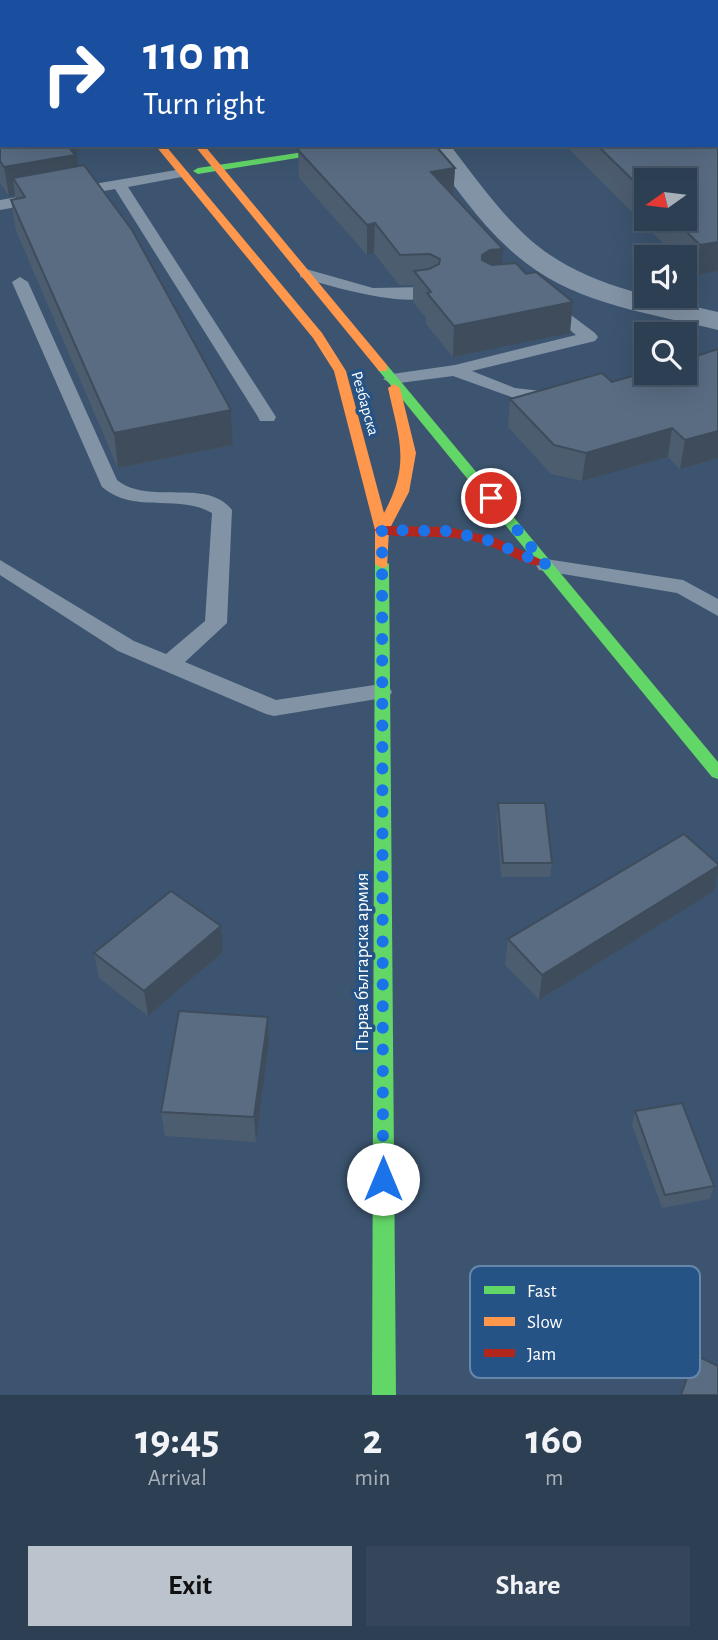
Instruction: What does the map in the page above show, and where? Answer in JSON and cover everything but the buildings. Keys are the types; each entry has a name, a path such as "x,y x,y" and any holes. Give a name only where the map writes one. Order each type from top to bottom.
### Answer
{"street":[{"name":"Резбарска","path":"162,147 318,336 340,371 382,530"},
{"name":"Резбарска","path":"201,147 718,773"},
{"path":"182,173 359,147"},
{"path":"439,147 516,242 556,272 616,296 718,321"},
{"name":"Резбарска","path":"382,530 402,492 409,453 392,379"},
{"path":"382,530 448,531 491,541 546,565"},
{"name":"Първа българска армия","path":"382,530 384,1395"}],"lane":[{"path":"0,205 182,173"},
{"path":"119,184 267,417"},
{"path":"306,274 372,293 429,292"},
{"path":"20,282 109,483 116,492 135,499 209,500 222,510 216,623 169,664"},
{"path":"392,379 455,370 589,337 537,293"},
{"path":"455,370 491,388 526,397 572,397"},
{"path":"546,565 683,587 718,609"},
{"path":"0,566 126,646 274,708 381,692"}],"traffic: fast":[{"path":"198,171 359,147"},
{"path":"383,368 718,773"},
{"path":"382,564 384,1395"}],"traffic: slow":[{"path":"162,147 318,336 340,371 382,530 382,564"},
{"path":"201,147 383,368"},
{"path":"382,530 402,492 409,453 394,388"}],"traffic: jam":[{"path":"382,530 448,531 491,541 539,562"}],"route":[{"path":"383,1179 382,530 448,531 491,541 546,565 491,498"}]}
